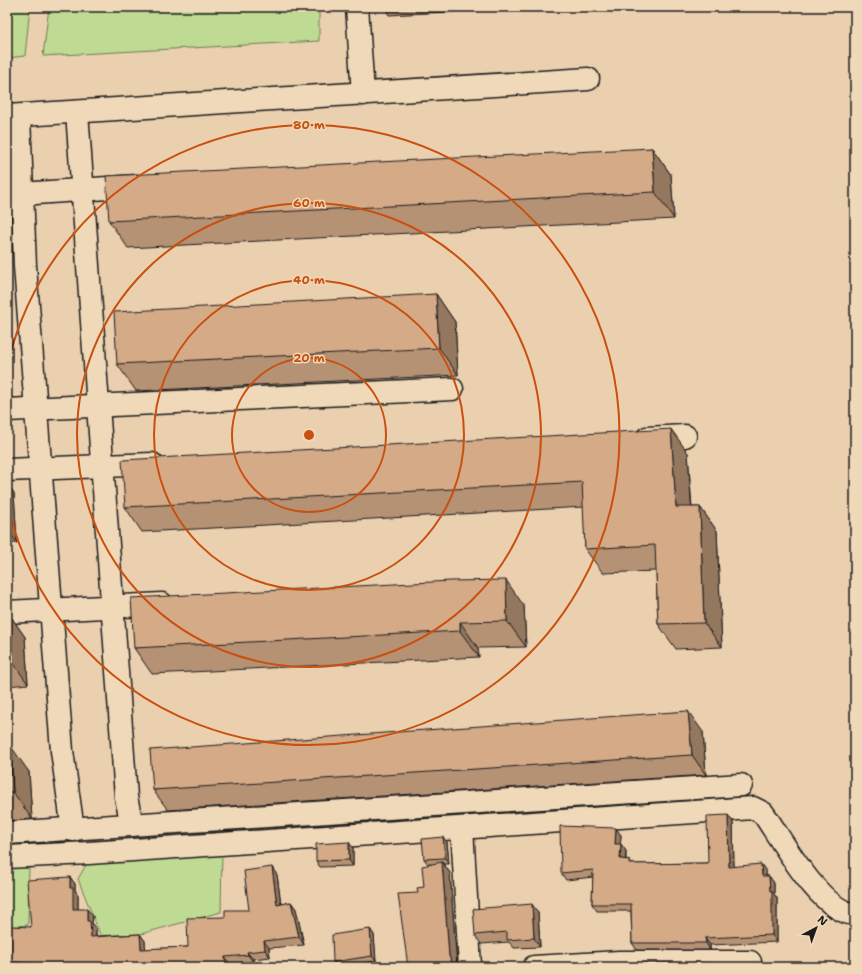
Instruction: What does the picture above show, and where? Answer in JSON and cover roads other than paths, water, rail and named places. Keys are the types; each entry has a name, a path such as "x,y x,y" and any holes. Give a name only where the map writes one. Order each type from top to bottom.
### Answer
{"street":[{"path":"357,7 363,94"},
{"path":"73,830 62,752 21,194 13,116 588,80"},
{"path":"77,112 126,797 132,824"},
{"path":"21,194 155,185"},
{"path":"7,410 452,389"},
{"path":"629,439 685,436"},
{"path":"7,470 174,463"},
{"path":"7,612 184,603"},
{"path":"7,833 73,830 132,824 741,785"},
{"path":"7,856 97,852 753,808 764,814 805,877 828,902 850,914 855,914"},
{"path":"462,828 470,967"},
{"path":"534,967 619,962 750,962"}]}
